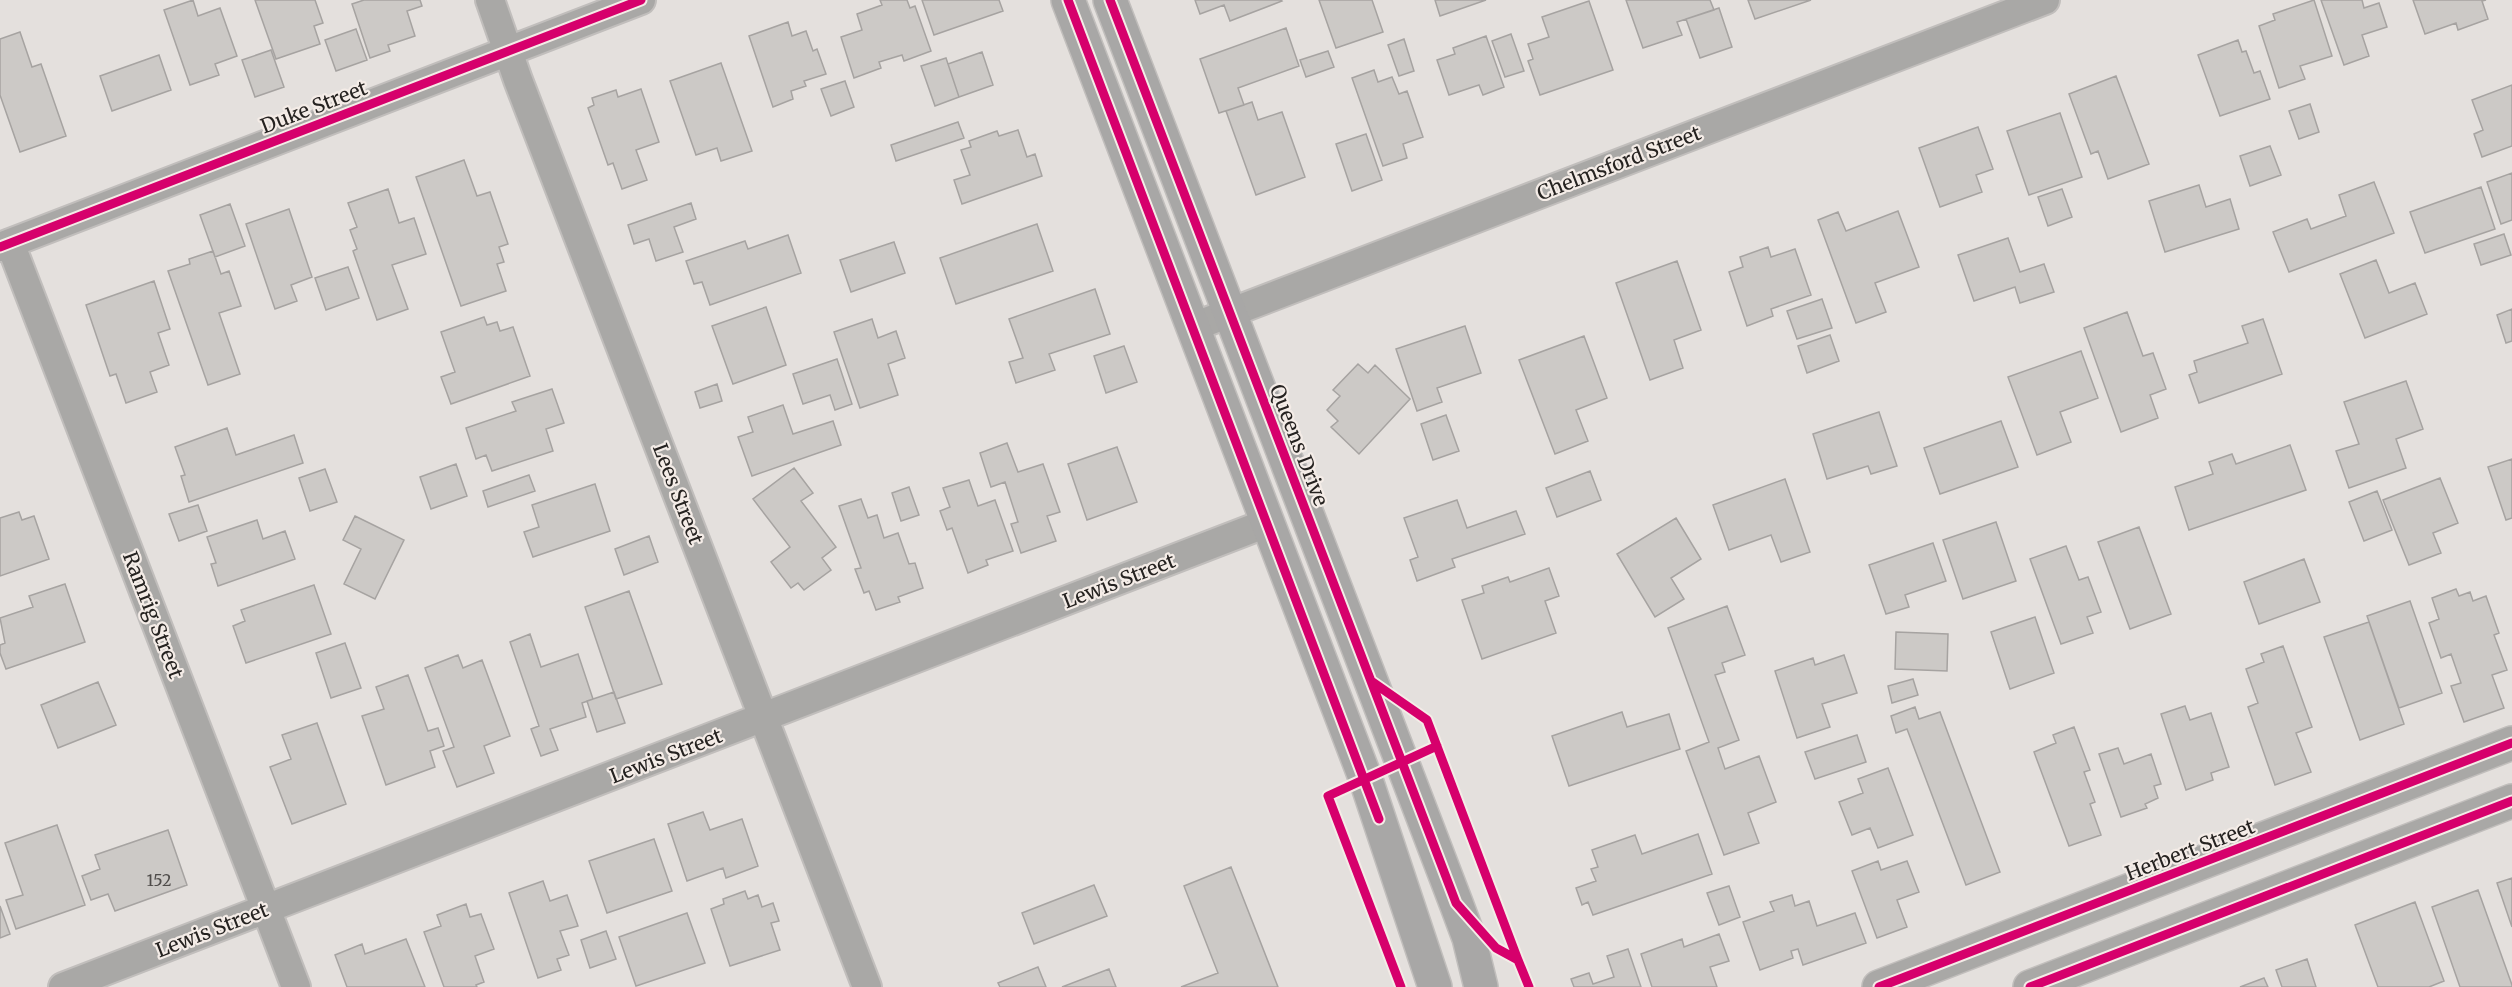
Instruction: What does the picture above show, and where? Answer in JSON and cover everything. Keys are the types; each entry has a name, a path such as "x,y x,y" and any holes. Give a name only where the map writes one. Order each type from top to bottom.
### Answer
{"main road":[{"path":"1068,0 1366,780 1434,987"},
{"name":"Queens Drive","path":"1110,0 1456,903 1469,938 1481,987"}],"street":[{"name":"Lees Street","path":"490,0 867,987"},
{"name":"Duke Street","path":"5,245 641,0"},
{"name":"Chelmsford Street","path":"1193,327 2045,0"},
{"name":"Ramrig Street","path":"5,245 296,987"},
{"name":"Lewis Street","path":"63,987 1267,524"},
{"name":"Herbert Street","path":"1879,987 2182,873 2512,744"},
{"path":"2030,987 2512,801"},
{"path":"2182,873 2200,921"}],"building":[{"path":"193,0 198,16 220,8 237,56 215,64 219,75 190,85 164,10"},
{"path":"255,0 315,0 323,23 314,26 320,44 276,59"},
{"path":"364,0 420,0 422,6 407,11 415,36 388,45 390,51 370,58 352,4"},
{"path":"880,0 907,0 910,8 915,6 931,51 904,61 902,55 879,62 881,68 854,78 841,37 862,30 857,14 882,5"},
{"path":"922,0 999,0 1003,11 934,35"},
{"path":"1195,0 1282,1 1230,21 1224,5 1200,14"},
{"path":"1319,0 1372,0 1383,32 1336,48"},
{"path":"1435,0 1486,0 1440,16"},
{"path":"1626,0 1710,0 1714,10 1677,22 1682,35 1643,48"},
{"path":"1748,0 1811,0 1755,19"},
{"path":"2314,0 2332,56 2300,66 2305,79 2279,88 2259,26 2275,20 2273,14"},
{"path":"2321,0 2362,0 2364,8 2379,3 2387,27 2362,35 2369,56 2344,65"},
{"path":"2413,0 2486,0 2482,1 2488,19 2458,30 2456,23 2425,34"},
{"path":"1589,1 1613,70 1540,95 1528,61 1533,59 1528,44 1549,37 1542,17"},
{"path":"1719,8 1732,47 1700,58 1686,19"},
{"path":"788,22 792,36 806,31 813,51 817,49 826,74 804,81 806,86 791,91 793,99 773,107 749,36"},
{"path":"1286,28 1299,66 1238,88 1244,105 1219,113 1200,59"},
{"path":"356,29 367,60 336,71 325,40"},
{"path":"20,32 32,67 41,64 66,136 20,152 0,95 0,39"},
{"path":"1511,34 1524,71 1505,77 1492,41"},
{"path":"1486,36 1504,87 1483,95 1479,85 1449,95 1437,60 1455,54 1453,48"},
{"path":"1404,39 1414,71 1399,76 1388,45"},
{"path":"2238,40 2242,52 2246,51 2254,73 2260,71 2270,99 2220,116 2198,55"},
{"path":"271,50 284,87 255,97 242,60"},
{"path":"1328,51 1334,67 1306,77 1300,60"},
{"path":"982,52 993,85 959,97 948,64"},
{"path":"159,55 171,90 112,111 100,76"},
{"path":"946,58 959,97 935,106 921,66"},
{"path":"721,63 752,151 721,161 717,148 696,155 670,81"},
{"path":"1374,70 1378,82 1392,77 1399,94 1407,91 1423,137 1403,144 1407,158 1383,166 1352,78"},
{"path":"2116,76 2149,164 2108,179 2098,151 2091,154 2069,94"},
{"path":"845,81 854,107 831,116 821,89"},
{"path":"2512,85 2512,146 2482,157 2474,134 2483,130 2472,100"},
{"path":"641,89 659,142 636,150 647,180 622,189 613,163 608,165 588,108 594,105 592,98 616,90 618,97"},
{"path":"1252,102 1258,120 1282,112 1305,177 1256,195 1226,111"},
{"path":"2310,104 2319,132 2299,139 2289,111"},
{"path":"2060,113 2082,177 2029,195 2007,131"},
{"path":"958,122 964,138 896,161 891,145"},
{"path":"1978,127 1993,169 1976,175 1982,192 1940,207 1919,148"},
{"path":"1018,130 1027,157 1035,154 1042,176 962,204 954,180 970,175 961,150 971,147 969,141 997,131 999,136"},
{"path":"1366,134 1382,180 1352,191 1336,144"},
{"path":"2270,146 2281,175 2250,186 2240,156"},
{"path":"464,160 477,196 490,192 508,244 499,247 504,262 497,264 506,291 461,306 416,177"},
{"path":"2512,173 2512,220 2501,224 2487,182"},
{"path":"2374,182 2394,233 2289,272 2273,232 2307,219 2311,229 2346,216 2339,195"},
{"path":"2199,185 2206,207 2230,199 2239,229 2165,252 2149,201"},
{"path":"2481,187 2495,229 2425,253 2410,212"},
{"path":"388,189 399,223 414,218 426,254 392,265 408,309 377,320 353,251 357,249 350,230 357,227 348,203"},
{"path":"2062,189 2072,217 2048,226 2038,197"},
{"path":"691,203 696,219 674,227 683,252 656,261 649,239 634,244 628,225"},
{"path":"230,204 245,246 215,257 200,215"},
{"path":"289,209 312,277 291,285 297,301 275,309 246,224"},
{"path":"1898,211 1919,267 1875,283 1886,312 1856,323 1818,220 1838,212 1846,231"},
{"path":"1037,224 1053,271 956,304 940,258"},
{"path":"2504,234 2511,255 2481,265 2474,244"},
{"path":"788,235 801,273 710,305 702,282 694,284 686,261 745,241 748,249"},
{"path":"2008,238 2020,272 2044,264 2054,292 2020,303 2015,287 1974,301 1958,255"},
{"path":"894,242 905,273 851,292 840,260"},
{"path":"1768,247 1771,257 1795,249 1811,295 1771,309 1773,316 1747,326 1729,272 1743,267 1740,257"},
{"path":"213,251 221,274 229,271 241,306 219,313 240,374 208,385 168,271 190,264 189,259"},
{"path":"2376,260 2389,293 2415,283 2427,314 2365,338 2340,274"},
{"path":"1677,261 1701,330 1674,340 1683,368 1650,380 1616,283"},
{"path":"348,267 359,298 326,310 315,278"},
{"path":"154,281 170,329 158,333 169,365 150,372 157,392 126,403 116,374 110,376 86,305"},
{"path":"1095,289 1110,334 1049,354 1055,370 1016,383 1009,362 1023,358 1009,319"},
{"path":"1822,299 1832,328 1797,339 1787,311"},
{"path":"766,307 786,365 733,384 712,326"},
{"path":"2512,309 2512,341 2506,343 2497,315"},
{"path":"2127,312 2143,356 2153,353 2166,389 2150,395 2158,418 2121,432 2084,328"},
{"path":"484,317 487,325 497,322 500,331 513,327 530,376 451,404 441,377 455,372 441,332"},
{"path":"872,319 878,338 896,331 905,358 888,364 898,395 860,408 834,332"},
{"path":"2263,319 2282,374 2199,403 2189,375 2197,372 2194,361 2248,343 2242,326"},
{"path":"1465,326 1481,373 1437,388 1442,402 1417,411 1396,349"},
{"path":"1830,335 1839,361 1807,373 1798,346"},
{"path":"1584,336 1607,398 1576,410 1588,441 1555,454 1519,360"},
{"path":"1124,346 1137,382 1106,393 1094,356"},
{"path":"2081,351 2098,398 2060,412 2071,442 2037,455 2008,377"},
{"path":"837,359 852,404 835,410 830,395 803,404 793,374"},
{"path":"1358,364 1368,373 1375,365 1410,399 1359,454 1331,427 1338,421 1327,410 1340,396 1333,390"},
{"path":"2406,381 2423,429 2396,439 2406,468 2349,488 2336,451 2359,444 2344,402"},
{"path":"717,384 722,401 700,408 695,392"},
{"path":"552,389 564,423 546,429 553,451 492,471 486,455 476,459 466,428 516,411 512,402"},
{"path":"783,405 793,434 833,421 841,445 752,476 738,437 753,432 748,417"},
{"path":"1879,412 1897,466 1871,474 1868,466 1827,479 1813,434"},
{"path":"1446,415 1459,451 1433,460 1421,424"},
{"path":"2001,421 2018,467 1940,494 1924,448"},
{"path":"227,428 236,455 294,435 303,463 189,502 181,476 185,475 175,447"},
{"path":"1007,443 1018,472 1043,464 1060,512 1047,516 1056,541 1021,553 1011,524 1018,522 1005,482 991,487 980,453"},
{"path":"2290,445 2306,490 2189,530 2175,487 2213,474 2209,462 2232,454 2236,464"},
{"path":"1117,447 1137,502 1087,520 1068,464"},
{"path":"2512,459 2512,518 2506,520 2488,467"},
{"path":"456,464 467,496 431,509 420,477"},
{"path":"794,468 813,493 801,501 836,547 822,558 831,570 804,590 798,583 791,588 771,562 790,547 753,499"},
{"path":"325,469 337,502 310,511 299,478"},
{"path":"1590,471 1601,500 1557,517 1546,488"},
{"path":"529,475 535,491 488,507 483,491"},
{"path":"2440,478 2458,523 2433,533 2441,553 2409,565 2383,500"},
{"path":"1785,479 1810,552 1781,562 1771,535 1729,550 1713,505"},
{"path":"969,480 978,506 995,500 1013,551 986,560 988,565 968,573 952,528 947,530 940,511 950,507 943,488"},
{"path":"595,484 610,531 533,557 524,532 539,527 532,505"},
{"path":"909,487 919,515 901,521 892,493"},
{"path":"2377,491 2392,530 2364,541 2349,502"},
{"path":"861,499 868,518 877,515 884,538 898,533 909,564 915,563 923,588 898,597 900,602 876,610 869,591 864,593 855,569 861,568 839,506"},
{"path":"1457,500 1467,528 1516,511 1525,534 1452,559 1455,567 1417,581 1410,560 1418,557 1404,518"},
{"path":"198,505 207,531 179,541 169,514"},
{"path":"19,512 22,520 34,516 49,559 0,576 0,518"},
{"path":"355,516 404,540 375,599 344,584 361,549 343,540"},
{"path":"1676,518 1701,559 1671,578 1684,599 1655,617 1617,554"},
{"path":"257,520 263,539 285,531 295,559 218,586 211,564 216,563 207,537"},
{"path":"1996,522 2016,581 1963,599 1943,540"},
{"path":"2139,527 2171,614 2130,629 2098,542"},
{"path":"649,536 658,562 624,575 615,549"},
{"path":"1933,543 1946,581 1905,595 1909,607 1886,614 1869,565"},
{"path":"2066,546 2079,580 2088,577 2101,612 2087,617 2093,633 2061,644 2030,559"},
{"path":"2304,559 2320,602 2259,624 2244,582"},
{"path":"1549,568 1559,596 1545,601 1556,633 1482,659 1462,600 1484,593 1482,586 1508,577 1510,582"},
{"path":"65,584 85,642 6,669 0,653 0,645 5,643 0,618 33,607 29,596"},
{"path":"314,585 331,634 246,663 233,626 245,621 241,610"},
{"path":"2456,589 2459,596 2470,592 2473,601 2486,596 2499,633 2494,635 2507,670 2492,675 2504,708 2464,722 2451,686 2461,683 2451,654 2441,658 2429,623 2439,619 2432,598"},
{"path":"629,591 662,684 616,699 585,607"},
{"path":"2410,601 2442,693 2399,708 2367,616"},
{"path":"1727,606 1745,655 1722,663 1725,672 1715,675 1739,740 1718,748 1725,769 1759,756 1776,802 1748,813 1759,843 1724,855 1686,751 1709,742 1668,628"},
{"path":"2035,617 2054,673 2010,689 1991,632"},
{"path":"2369,622 2404,724 2360,740 2324,637"},
{"path":"1896,632 1948,634 1947,671 1895,669"},
{"path":"530,634 541,667 578,654 593,699 582,703 586,717 550,729 558,750 541,756 531,729 539,726 510,642"},
{"path":"345,643 361,688 331,698 316,653"},
{"path":"2283,646 2312,727 2296,733 2311,772 2275,785 2248,707 2258,703 2246,669 2264,662 2261,654"},
{"path":"458,655 463,668 482,660 510,736 484,746 494,773 457,787 443,751 454,747 425,668"},
{"path":"1844,655 1857,693 1822,704 1830,727 1797,738 1775,671 1813,658 1815,665"},
{"path":"408,675 428,731 438,728 444,746 430,751 435,767 386,785 362,716 384,709 376,687"},
{"path":"1913,679 1918,695 1892,703 1888,686"},
{"path":"98,682 116,725 58,748 41,705"},
{"path":"614,692 625,723 597,732 587,701"},
{"path":"2185,706 2190,720 2211,713 2229,767 2211,773 2213,780 2186,790 2161,714"},
{"path":"1915,707 1919,719 1940,712 2000,872 1966,885 1907,729 1896,733 1891,716"},
{"path":"1622,712 1627,727 1669,714 1680,749 1569,786 1552,736"},
{"path":"317,723 346,804 292,824 270,767 291,759 282,735"},
{"path":"2074,727 2090,770 2084,772 2095,802 2090,804 2101,835 2069,846 2034,752 2056,743 2053,735"},
{"path":"1857,735 1866,762 1815,779 1805,752"},
{"path":"2118,748 2124,764 2151,754 2161,784 2154,786 2158,798 2145,804 2147,808 2121,817 2099,754"},
{"path":"1888,768 1913,835 1878,848 1870,828 1852,835 1839,802 1863,793 1858,779"},
{"path":"703,812 710,830 742,819 758,866 726,878 723,868 687,881 668,824"},
{"path":"57,825 85,905 16,929 6,900 23,895 5,843"},
{"path":"168,830 187,885 115,911 108,894 91,900 82,876 100,869 95,855"},
{"path":"1698,834 1712,874 1593,915 1588,902 1582,905 1576,888 1596,881 1591,869 1598,867 1592,850 1635,835 1642,854"},
{"path":"654,839 672,891 607,913 589,861"},
{"path":"1878,861 1881,870 1907,861 1919,892 1897,900 1907,927 1877,938 1852,871"},
{"path":"1231,867 1278,987 1181,987 1218,973 1184,886"},
{"path":"2512,878 2512,927 2497,883"},
{"path":"543,881 550,901 567,895 578,926 560,931 569,955 557,959 561,970 538,978 509,893"},
{"path":"1094,885 1107,916 1034,944 1022,913"},
{"path":"1729,886 1740,917 1719,925 1707,893"},
{"path":"2478,890 2512,987 2460,987 2432,907"},
{"path":"745,891 748,899 758,895 762,907 773,903 779,921 771,923 780,950 730,966 711,909 724,904 723,899"},
{"path":"1792,895 1795,906 1809,901 1817,926 1855,913 1866,943 1803,965 1798,949 1791,951 1793,958 1760,970 1743,922 1774,911 1770,902"},
{"path":"2415,902 2444,981 2429,987 2378,987 2355,925"},
{"path":"466,904 470,917 481,914 494,949 475,956 484,982 476,985 477,987 444,987 424,932 441,926 437,915"},
{"path":"0,906 10,934 0,938"},
{"path":"687,913 705,963 636,986 619,937"},
{"path":"606,931 616,959 590,968 581,940"},
{"path":"1719,934 1729,961 1710,967 1717,987 1652,987 1641,954 1682,939 1684,947"},
{"path":"406,939 425,987 347,987 335,955 362,944 365,954"},
{"path":"1628,949 1641,987 1574,987 1571,979 1589,973 1593,984 1614,977 1607,956"},
{"path":"2307,959 2316,987 2282,987 2276,970"},
{"path":"1038,967 1046,987 1000,987 998,983"},
{"path":"1109,969 1116,987 1062,987"},
{"path":"2264,978 2268,987 2240,987"}],"cycle path":[{"path":"0,247 641,0"},
{"path":"1068,0 1379,819"},
{"path":"1110,0 1456,903 1496,948 1518,960 1529,987"},
{"path":"1371,681 1427,720 1518,960"},
{"path":"1879,987 2512,743"},
{"path":"1401,987 1328,796 1437,746"},
{"path":"2030,987 2512,801"}]}
